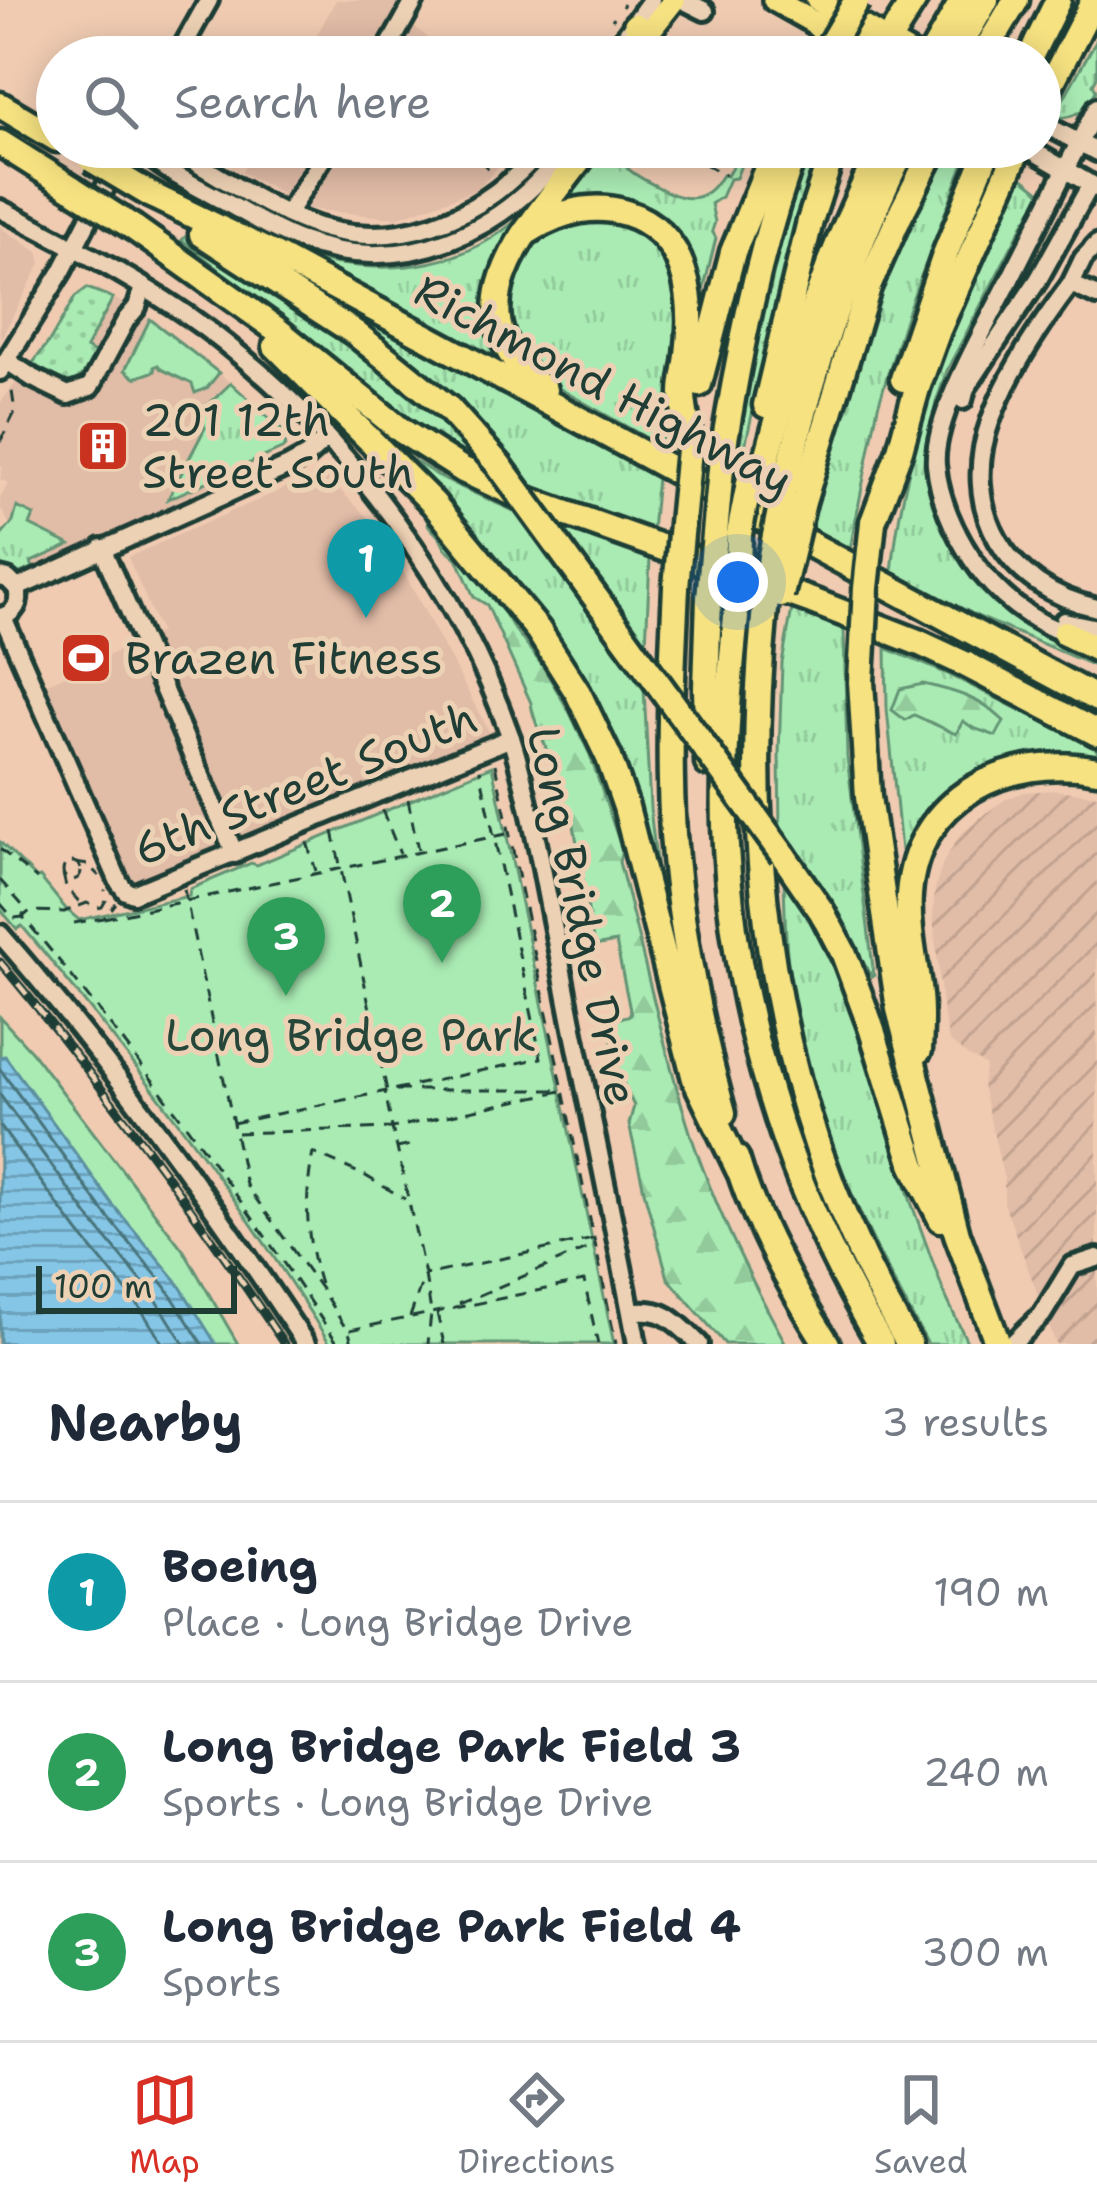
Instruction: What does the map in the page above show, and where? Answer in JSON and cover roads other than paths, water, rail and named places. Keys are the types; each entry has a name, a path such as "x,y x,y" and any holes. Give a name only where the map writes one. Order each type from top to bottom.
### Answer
{"highway":[{"path":"836,36 857,0"},
{"path":"853,36 873,0"},
{"path":"890,36 914,0"},
{"path":"944,36 963,0"},
{"path":"952,36 986,0"},
{"path":"994,36 1016,0"},
{"path":"1040,36 1058,0"},
{"path":"1061,64 1094,0"},
{"path":"1061,65 1097,10"},
{"path":"998,36 1000,26"},
{"path":"0,102 36,126"},
{"path":"0,143 36,166"},
{"path":"0,153 64,183"},
{"path":"40,168 215,285 403,431 483,480 932,648 1097,733"},
{"name":"Richmond Highway","path":"106,168 1097,699"},
{"path":"574,168 509,259 497,306 504,343 524,373 584,422"},
{"path":"740,1170 698,1016 680,905 671,758 676,586 690,440 704,359 727,271 767,168"},
{"path":"790,168 757,274 722,458 706,688 709,788 725,945 738,1016 777,1154 814,1216"},
{"path":"775,486 806,235 827,168"},
{"path":"872,168 813,305 778,412 775,486 786,569 770,619 768,693 756,764 766,925 795,1075 844,1219 909,1344"},
{"path":"775,486 862,237 894,168"},
{"path":"880,1344 846,1284 787,1148 747,1004 733,917 725,797 728,710 739,534 775,486 893,229 927,168"},
{"path":"972,1280 943,1185 894,984 864,760 861,681 873,522 988,182 988,168"},
{"path":"988,182 1002,168"},
{"path":"153,196 211,241 355,333 449,409 500,465 822,912 862,999 914,1166 1001,1340"},
{"path":"527,232 559,215 608,209 639,218 674,250 690,295 683,393 690,440"},
{"path":"215,285 424,493 508,591 566,670 618,782 694,1079 785,1272 827,1344"},
{"path":"936,611 1097,678"},
{"path":"1065,633 1097,649"},
{"path":"919,1089 920,998 908,914 912,873 928,835 959,799 1004,773 1050,765 1097,770"}],"main road":[{"path":"629,23 674,0"},
{"path":"774,0 817,12 855,36"}],"street":[{"path":"189,36 209,0"},
{"path":"395,36 415,0"},
{"path":"629,23 652,0"},
{"path":"683,0 705,11"},
{"path":"1097,106 956,385 935,463 946,510 980,571 1014,605 1044,625 1097,639"},
{"path":"1061,133 1097,152"},
{"path":"1079,142 1094,186 966,388 946,463 956,504 975,544 997,574 1049,615 1097,628"},
{"path":"115,168 75,247 3,366 68,395 90,387 143,287"},
{"path":"164,168 201,188 296,225"},
{"path":"206,168 347,252 396,252 444,243 492,208 528,194 550,168"},
{"path":"296,225 321,168"},
{"path":"492,208 524,168"},
{"path":"1061,168 1094,186"},
{"path":"201,188 211,171"},
{"path":"0,196 27,223"},
{"name":"Long Bridge Drive","path":"0,209 143,287 241,356 326,439 373,493 430,574 486,676 511,738 532,820 638,1344"},
{"path":"1097,244 1035,336 991,420 981,494 1001,549 1023,573 1048,591 1097,608"},
{"path":"1071,284 1097,296"},
{"path":"17,588 289,466 326,439"},
{"path":"102,548 235,854"},
{"path":"0,577 17,588 18,602 2,617"},
{"name":"6th Street South","path":"2,617 123,894 141,893 511,738"},
{"path":"0,934 117,1075 306,1344"},
{"path":"1001,1340 1042,1315 1072,1266 1097,1258"},
{"path":"632,1312 670,1315 698,1344"}],"water":[{"path":"5,1056 113,1205 176,1280 216,1344 0,1344 0,1057"}],"railway":[{"path":"0,962 147,1149 284,1344"}],"place":[{"name":"201 12th Street South","path":"103,446"},
{"name":"Boeing","path":"366,618"},
{"name":"Brazen Fitness","path":"86,658"},
{"name":"Long Bridge Park Field 3","path":"442,963"},
{"name":"Long Bridge Park Field 4","path":"286,996"}],"park label":[{"name":"Long Bridge Park","path":"351,1035"}]}
